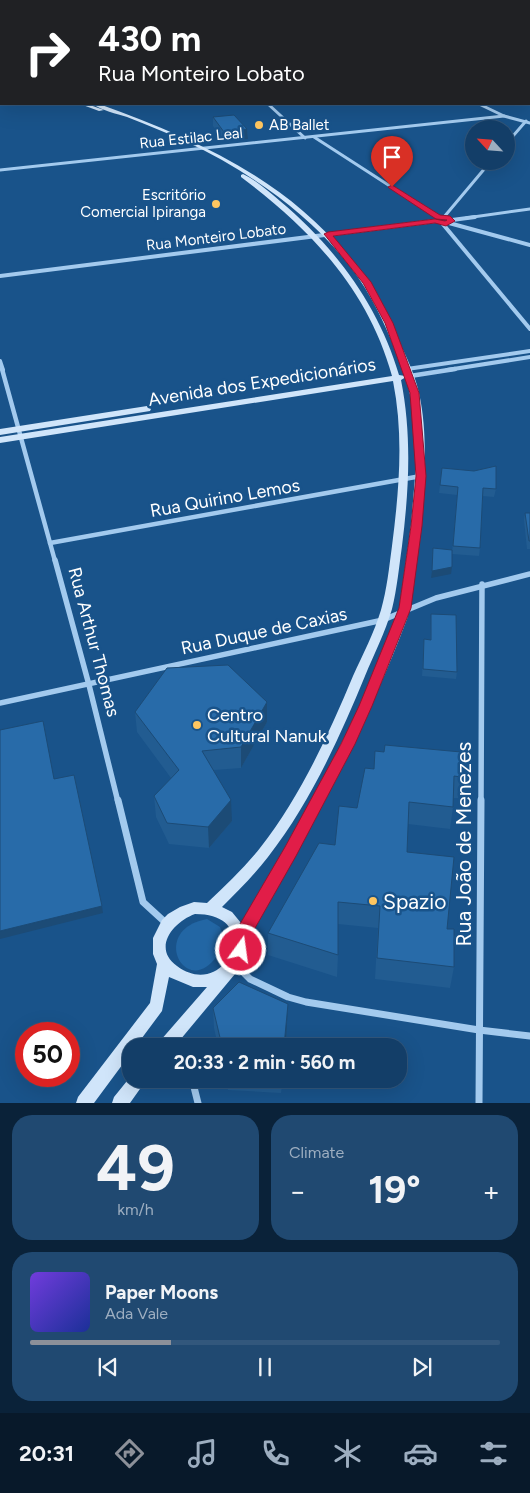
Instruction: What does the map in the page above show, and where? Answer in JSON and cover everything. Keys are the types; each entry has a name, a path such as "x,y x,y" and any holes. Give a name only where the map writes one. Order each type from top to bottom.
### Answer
{"main road":[{"path":"86,105 151,126"},
{"path":"98,105 202,148 245,169 328,234 366,282 389,323 415,393 417,412 421,476 405,608 366,706 348,744 304,828 242,936 241,950 235,964 172,1038"},
{"path":"210,908 250,870 270,844 297,801 348,702 383,620 393,578 404,480 403,420 396,374 375,324 354,284 316,236 281,199"},
{"path":"354,284 366,282"},
{"name":"Avenida dos Expedicionários","path":"0,440 19,433 408,373"},
{"name":"Avenida dos Expedicionários","path":"0,432 19,433"},
{"path":"330,739 348,744"},
{"path":"235,964 222,975 206,981 190,980 175,974 164,964 159,950 160,936 167,924 179,914 194,908 210,908 224,914 236,923 242,936"},
{"path":"84,1103 156,1006 164,964"},
{"path":"120,1103 132,1088"}],"street":[{"path":"269,105 305,138"},
{"path":"480,105 504,116 530,123"},
{"name":"Rua Estilac Leal","path":"0,170 504,116"},
{"path":"515,134 526,121"},
{"path":"314,137 438,217 444,217 450,221 530,245"},
{"path":"444,217 483,170"},
{"path":"438,217 435,221 442,223 530,209"},
{"name":"Rua Monteiro Lobato","path":"0,276 435,221"},
{"path":"442,223 530,329"},
{"name":"Avenida dos Expedicionários","path":"408,373 530,351"},
{"name":"Avenida dos Expedicionários","path":"408,373 530,357"},
{"name":"Rua Arthur Thomas","path":"0,361 89,684 143,902 167,924"},
{"name":"Rua Quirino Lemos","path":"50,543 421,476"},
{"name":"Rua Duque de Caxias","path":"0,703 383,620 405,608 482,584 530,574"},
{"name":"Rua João de Menezes","path":"479,1103 482,584"},
{"path":"235,964 250,979 279,993 306,1002 479,1030 530,1036"},
{"path":"194,1088 198,1103"}],"shaded area":[{"path":"207,919 220,927 223,938 219,952 205,967 194,970 185,967 178,958 176,947 179,936 189,926"}],"building":[{"path":"234,115 247,129 224,132 213,117"},
{"path":"496,466 496,489 483,488 480,548 453,546 458,487 440,485 442,468 474,471"},
{"path":"525,513 530,513 530,541 529,541"},
{"path":"433,548 452,550 452,567 432,571"},
{"path":"431,614 456,615 457,672 423,669 424,639 431,640"},
{"path":"228,665 267,702 241,747 202,751 231,800 208,827 167,823 154,796 179,770 135,712 167,668"},
{"path":"43,721 54,779 74,775 102,906 0,931 0,730"},
{"path":"385,745 461,752 461,777 454,776 453,807 409,802 407,852 454,857 447,929 454,929 454,967 377,958 380,906 338,902 338,955 268,933 319,843 335,845 339,806 357,808 365,768 374,769 375,751 384,752"},
{"path":"239,982 288,1004 285,1038 220,1038 213,1008"}],"place":[{"name":"AB Ballet","path":"259,125"},
{"name":"Escritório Comercial Ipiranga","path":"216,204"},
{"name":"Centro Cultural Nanuk","path":"197,725"},
{"name":"Spazio","path":"373,901"}],"route":[{"path":"241,950 242,936 291,852 348,744 366,706 405,608 421,476 415,393 389,323 366,282 328,234 435,221 446,224 452,221 447,217 438,217 392,187"}]}
